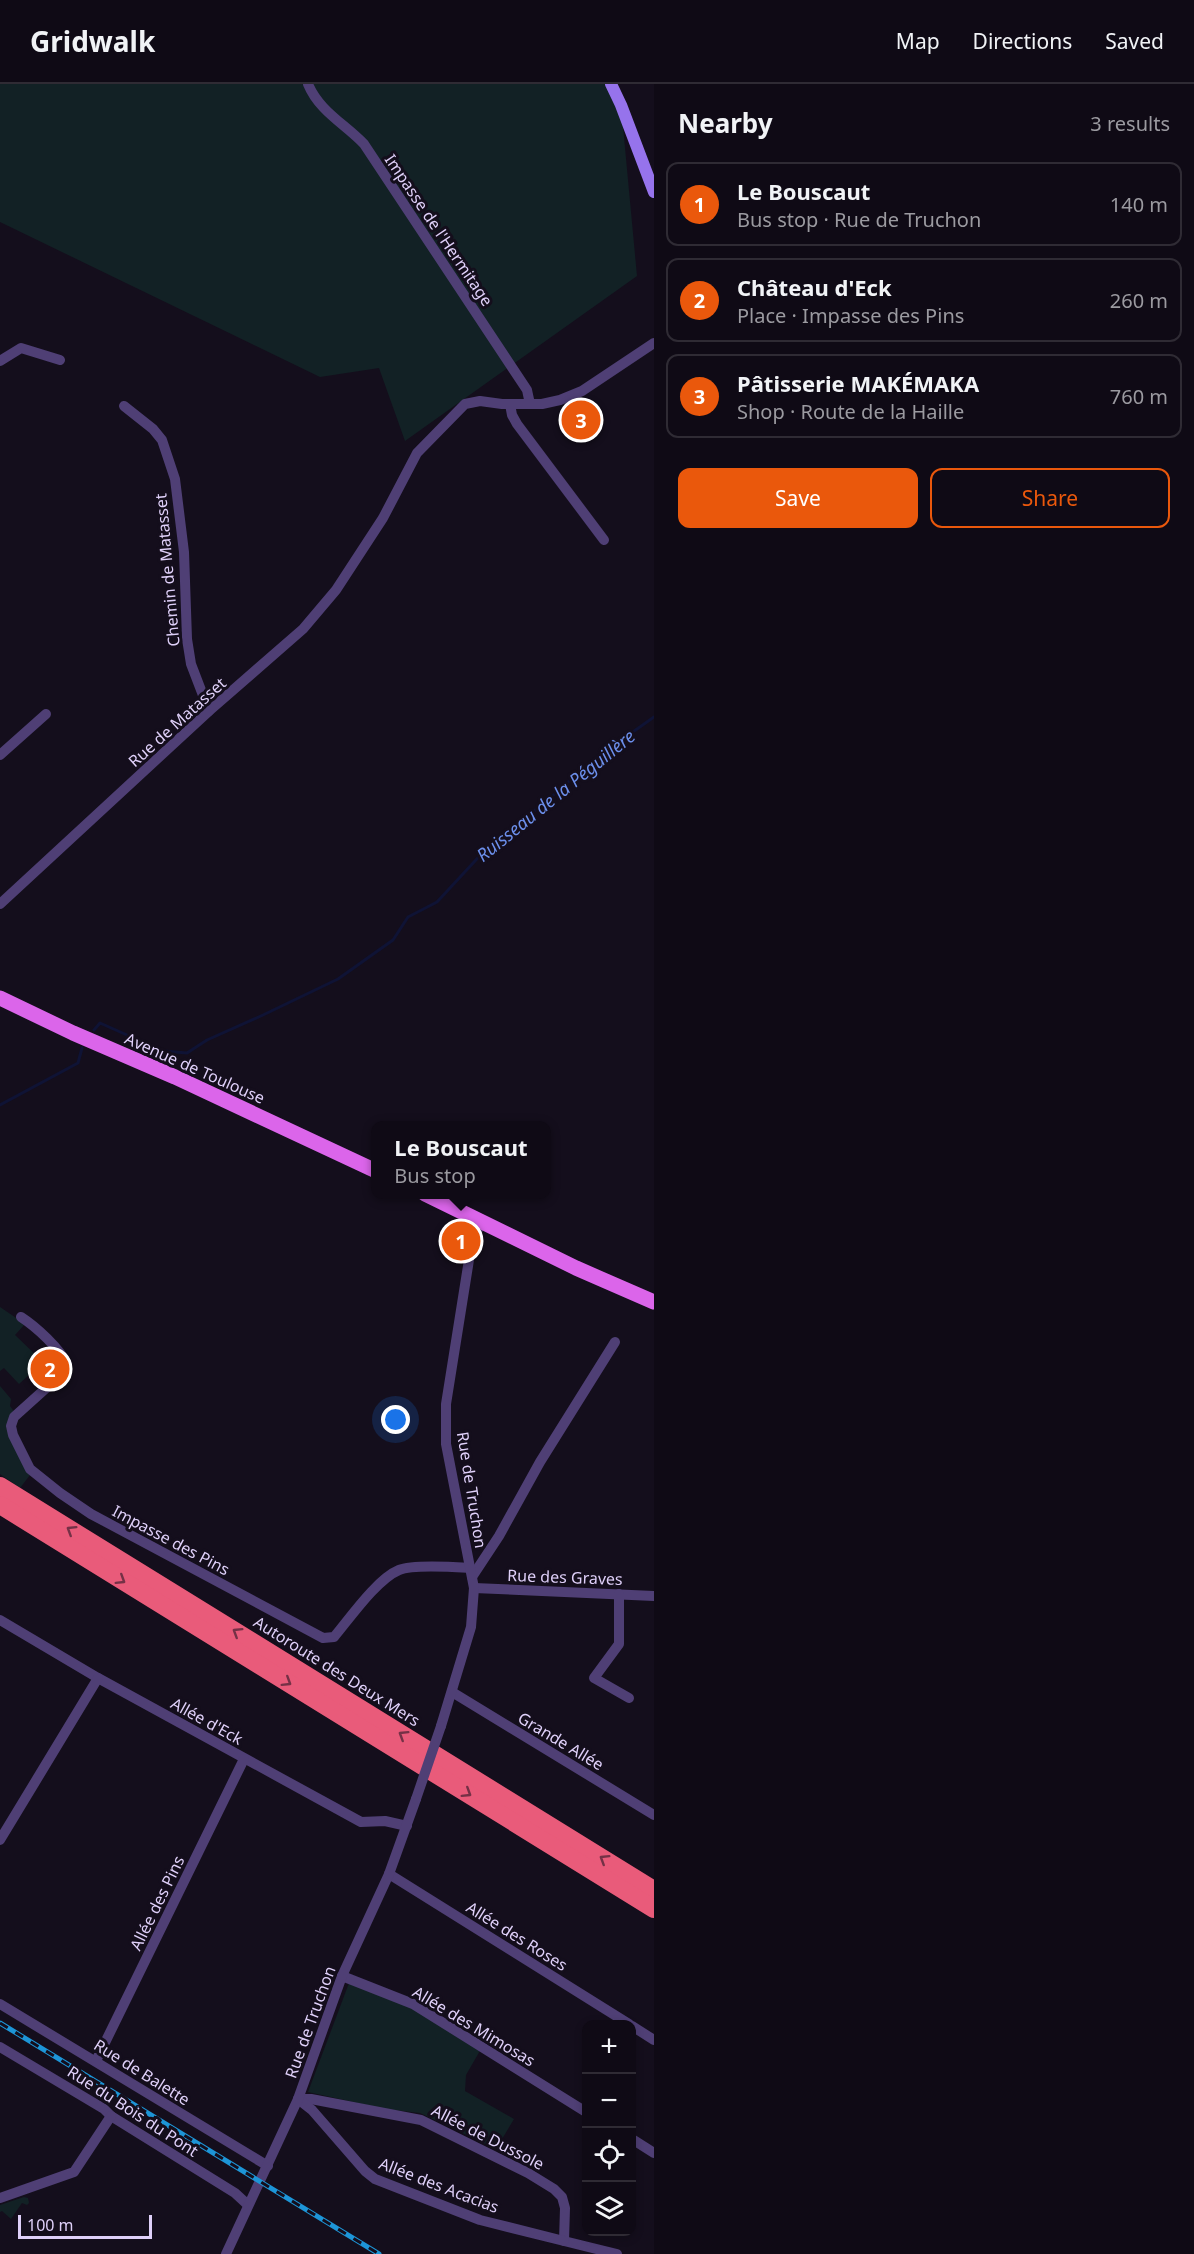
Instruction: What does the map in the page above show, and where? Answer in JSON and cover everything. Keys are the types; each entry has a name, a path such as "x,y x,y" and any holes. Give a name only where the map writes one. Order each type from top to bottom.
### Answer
{"highway":[{"name":"Autoroute des Deux Mers","path":"0,1486 654,1890"},
{"path":"0,1505 654,1909"}],"main road":[{"name":"Avenue de Toulouse","path":"0,998 371,1169"},
{"path":"436,1199 576,1268 654,1302"}],"street":[{"name":"Impasse de l'Hermitage","path":"308,84 321,106 349,128 364,144 527,390 530,404"},
{"path":"611,84 654,192"},
{"name":"Rue de Matasset","path":"0,904 209,711 303,629 336,590 383,518 417,453 465,404 480,401 542,404 560,399 582,391 654,343"},
{"path":"0,361 21,348 60,360"},
{"path":"510,404 512,415 517,423 604,540"},
{"name":"Chemin de Matasset","path":"124,406 153,429 162,440 175,479 184,552 191,664 209,711"},
{"path":"0,755 46,714"},
{"name":"Rue de Truchon","path":"226,2254 298,2099 342,1976 389,1874 441,1726 471,1627 474,1588 446,1444 446,1404 472,1242 482,1221"},
{"name":"Impasse des Pins","path":"21,1317 37,1329 64,1358 67,1365 64,1372 14,1417 11,1426 13,1435 30,1469 91,1514 323,1638 334,1637 375,1587 400,1570 435,1567 471,1572"},
{"path":"471,1572 499,1536 540,1462 615,1342"},
{"name":"Rue des Graves","path":"474,1588 654,1596"},
{"path":"619,1594 618,1644 594,1678 629,1698"},
{"name":"Allée d'Eck","path":"0,1620 98,1678 361,1822 385,1821 407,1826"},
{"path":"0,1840 98,1678"},
{"name":"Grande Allée","path":"452,1692 654,1815"},
{"name":"Allée des Pins","path":"96,2061 244,1759"},
{"name":"Allée des Roses","path":"389,1874 622,2020"},
{"name":"Allée des Mimosas","path":"342,1976 413,2004 582,2110"},
{"name":"Rue de Balette","path":"0,2004 268,2166"},
{"name":"Allée des Roses","path":"636,2029 654,2040"},
{"name":"Rue du Bois du Pont","path":"0,2047 104,2109 111,2116 235,2193 248,2205"},
{"name":"Allée des Acacias","path":"298,2099 312,2110 365,2171 375,2179 480,2220 564,2241"},
{"name":"Allée de Dussole","path":"298,2099 311,2099 421,2120 528,2173 554,2189 562,2197 565,2208 564,2241"},
{"path":"0,2198 74,2172 111,2116"},
{"path":"636,2142 654,2153"},
{"path":"564,2241 618,2254"}],"shaded area":[{"path":"0,84 611,84 621,105 637,276 405,441 379,368 320,377 0,222"},
{"path":"0,1307 25,1324 15,1335 43,1362 19,1384 4,1368 0,1371"},
{"path":"0,1386 11,1399 10,1406 15,1413 6,1427 30,1475 20,1488 0,1474"},
{"path":"349,1983 414,2007 481,2049 466,2075 465,2091 514,2119 496,2149 420,2113 385,2109 308,2092"},
{"path":"24,2197 28,2198 29,2203 27,2205 22,2203 11,2219 2,2211 0,2212 0,2205"}],"waterway":[{"name":"Ruisseau de la Péguillère","path":"94,1030 100,1023 163,1051 187,1053 207,1040 338,979 393,940 408,917 437,902 487,848 548,800 592,761 654,717"},
{"name":"Ruisseau de la Péguillère","path":"0,1105 78,1063 82,1048"}],"railway":[{"path":"0,2023 379,2254"}],"place":[{"name":"Pâtisserie MAKÉMAKA","path":"581,420"},
{"name":"Le Bouscaut","path":"461,1241"},
{"name":"Château d'Eck","path":"50,1369"}]}
